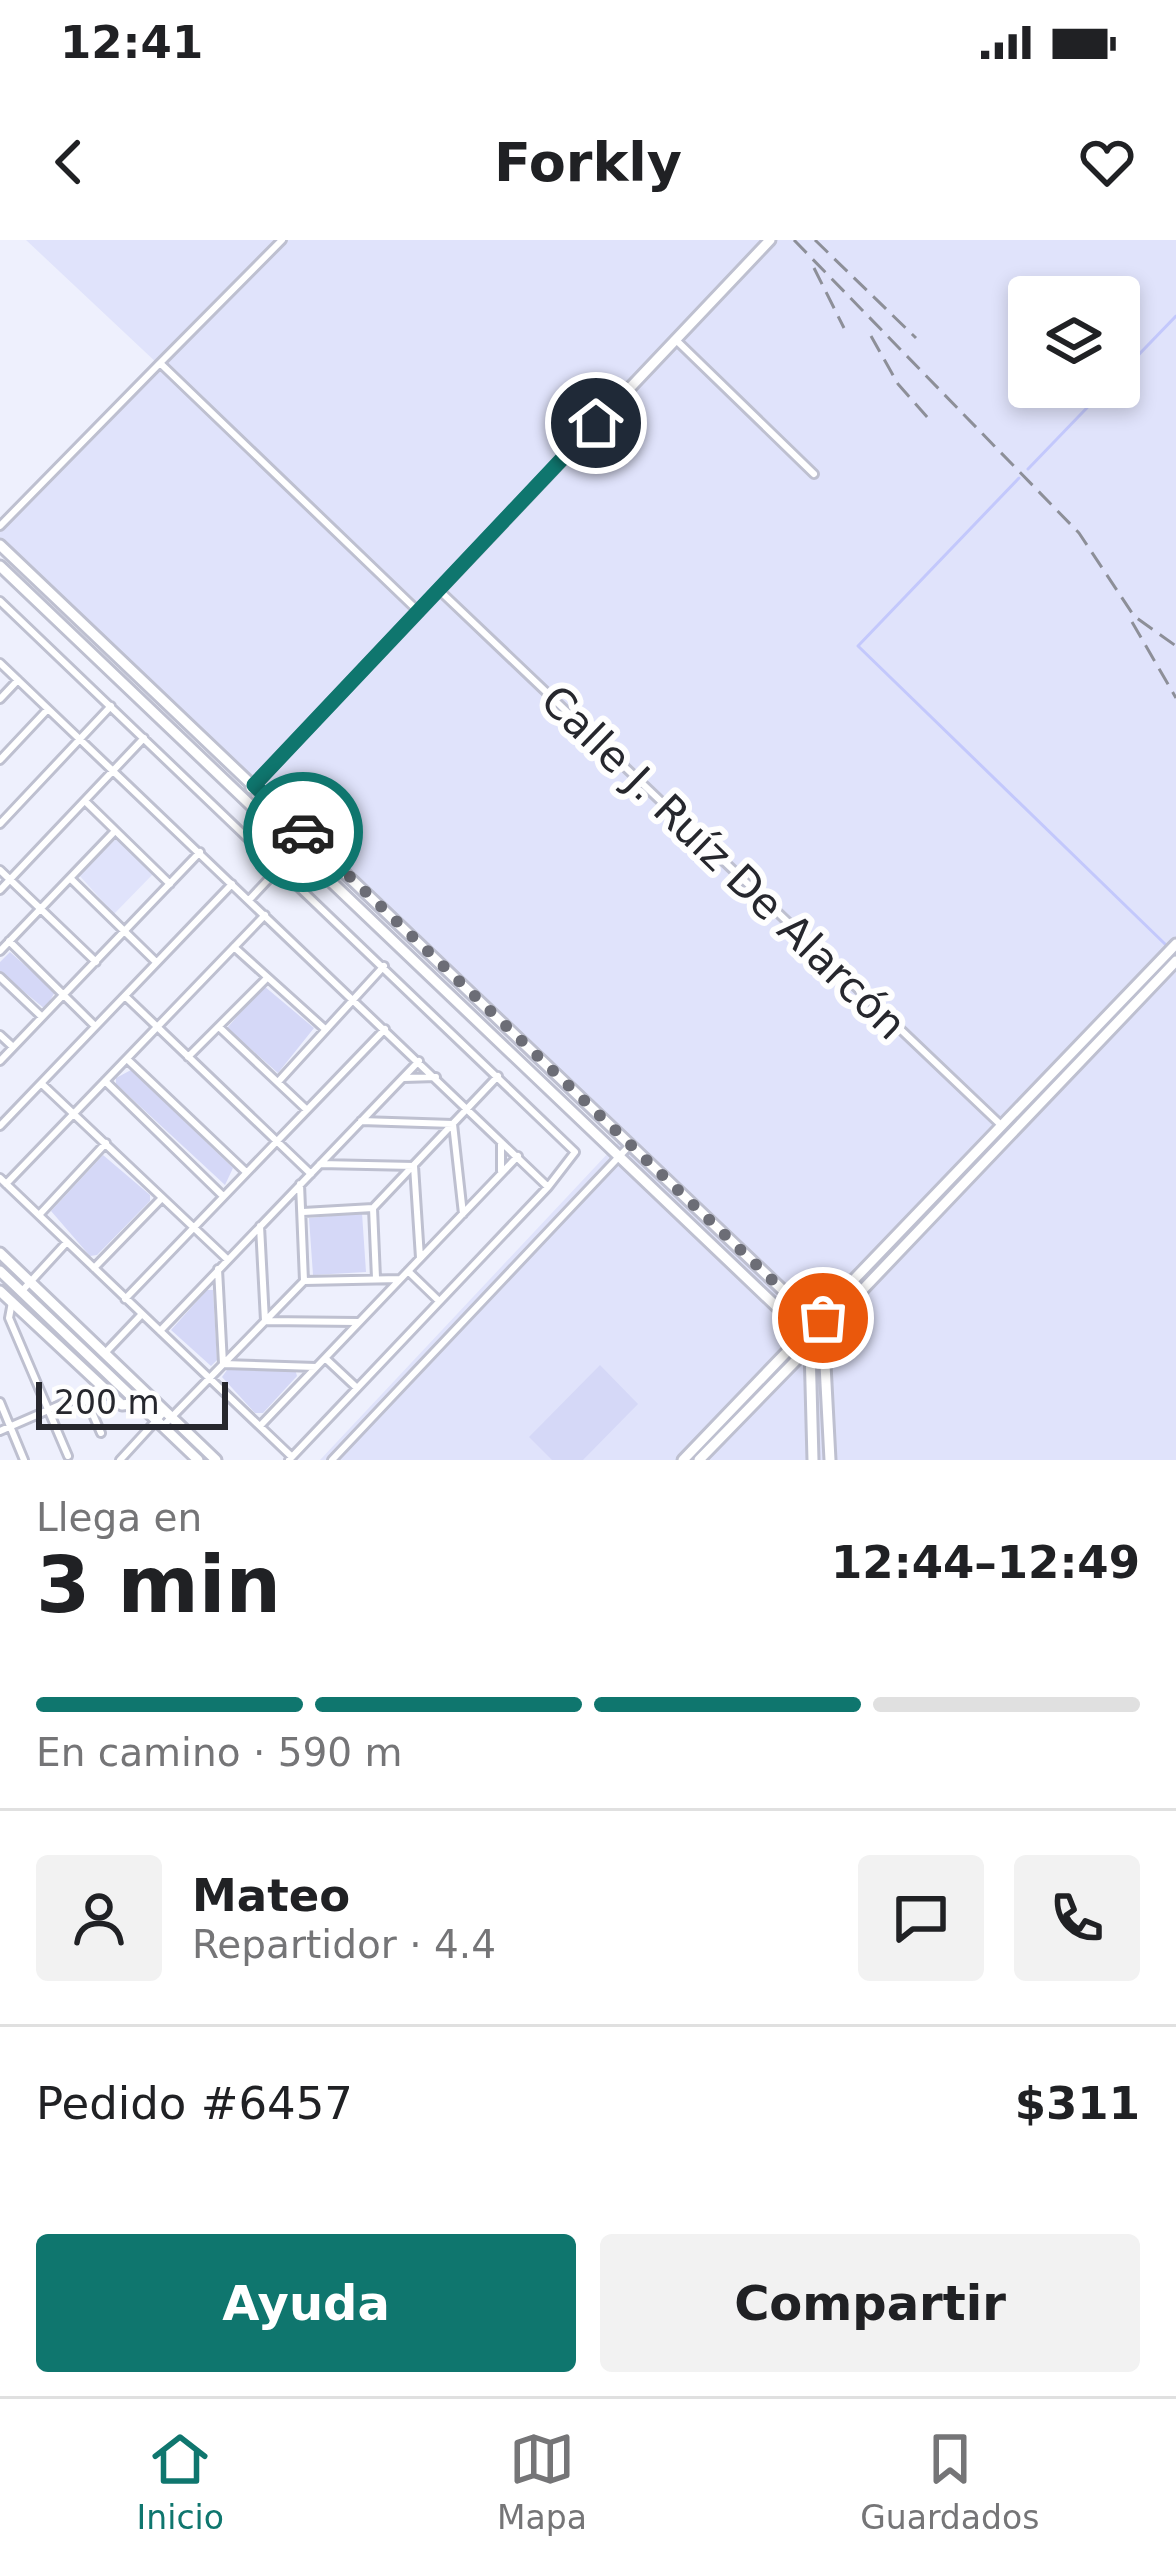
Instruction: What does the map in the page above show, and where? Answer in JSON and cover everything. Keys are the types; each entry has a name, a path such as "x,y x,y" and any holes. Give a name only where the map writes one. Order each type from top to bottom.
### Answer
{"street":[{"path":"0,526 281,240"},
{"path":"243,796 770,240"},
{"path":"675,339 814,474"},
{"path":"160,363 418,612"},
{"path":"0,545 630,1145 829,1325"},
{"path":"0,566 620,1155 805,1340 824,1346"},
{"name":"Calle J. Ruíz De Alarcón","path":"440,590 1010,1132"},
{"path":"0,601 573,1148 573,1160 290,1458 3,1181 265,915"},
{"path":"0,663 548,1187"},
{"path":"0,699 18,680"},
{"path":"0,824 111,706"},
{"path":"0,760 48,709"},
{"path":"0,890 145,739"},
{"path":"85,801 170,884"},
{"path":"0,951 115,831"},
{"path":"0,1061 200,852"},
{"path":"249,900 280,867"},
{"path":"0,870 96,962"},
{"path":"70,878 157,962"},
{"path":"0,1126 232,884"},
{"path":"9,941 95,1026"},
{"path":"830,1460 824,1346 829,1325 1168,963 1176,944"},
{"path":"234,947 326,1030"},
{"path":"699,1460 805,1340 815,1317 1000,1124 1168,963"},
{"path":"278,1082 384,966"},
{"path":"0,977 41,1017"},
{"path":"188,1057 267,977"},
{"path":"124,996 310,1174"},
{"path":"219,1027 307,1110"},
{"path":"125,1299 385,1029"},
{"path":"0,1035 13,1047"},
{"path":"127,1059 246,1172"},
{"path":"160,1331 419,1061"},
{"path":"303,1212 373,1208 499,1076"},
{"path":"402,1078 436,1077"},
{"path":"105,1082 223,1196"},
{"path":"42,1084 228,1260"},
{"path":"361,1121 453,1124"},
{"path":"453,1124 463,1214"},
{"path":"500,1174 501,1141"},
{"path":"39,1215 106,1143"},
{"path":"332,1460 630,1145"},
{"path":"260,1426 518,1156"},
{"path":"320,1164 414,1166"},
{"path":"414,1166 420,1258"},
{"path":"119,1460 223,1364 304,1280 300,1184"},
{"path":"94,1268 162,1198"},
{"path":"682,1215 693,1203"},
{"path":"373,1208 376,1278"},
{"path":"260,1226 265,1321"},
{"path":"68,1242 12,1302 9,1318 68,1456"},
{"path":"0,1253 217,1460"},
{"path":"218,1269 223,1364"},
{"path":"0,1271 160,1424 184,1456 198,1460"},
{"path":"408,1271 439,1301"},
{"path":"304,1280 400,1279"},
{"path":"0,1291 122,1405 138,1403"},
{"path":"105,1353 142,1314"},
{"path":"265,1321 359,1322"},
{"path":"683,1460 805,1340"},
{"path":"805,1340 813,1460"},
{"path":"325,1358 357,1388"},
{"path":"223,1364 316,1367"},
{"path":"0,1431 103,1386"},
{"path":"85,1394 101,1433"},
{"path":"0,1402 24,1460"}],"shaded area":[{"path":"26,240 1176,240 1176,1460 320,1460 626,1134 0,547 0,530 159,365"},
{"path":"117,838 154,873 114,914 79,875"},
{"path":"10,952 55,992 45,1009 0,972 0,962"},
{"path":"264,986 314,1028 278,1073 227,1028"},
{"path":"131,1070 233,1168 225,1185 116,1084 116,1078"},
{"path":"103,1155 150,1195 150,1201 97,1255 90,1256 51,1211"},
{"path":"362,1213 366,1272 313,1275 309,1218"},
{"path":"207,1290 213,1290 217,1360 211,1366 171,1330"},
{"path":"600,1365 638,1404 583,1460 552,1460 529,1437"},
{"path":"295,1369 297,1376 263,1413 255,1413 222,1377 227,1370"}],"waterway":[{"path":"1140,353 1176,316"},
{"path":"1028,469 1087,408"},
{"path":"1019,478 858,646 1165,944"}],"railway":[{"path":"794,240 1079,533 1134,616 1176,646"},
{"path":"815,240 916,338"},
{"path":"814,268 844,328"},
{"path":"871,336 898,384 929,419"},
{"path":"1132,622 1176,698"}],"way so far":[{"path":"303,832 811,1317 823,1318"}],"route":[{"path":"303,832 254,785 596,423"}]}
